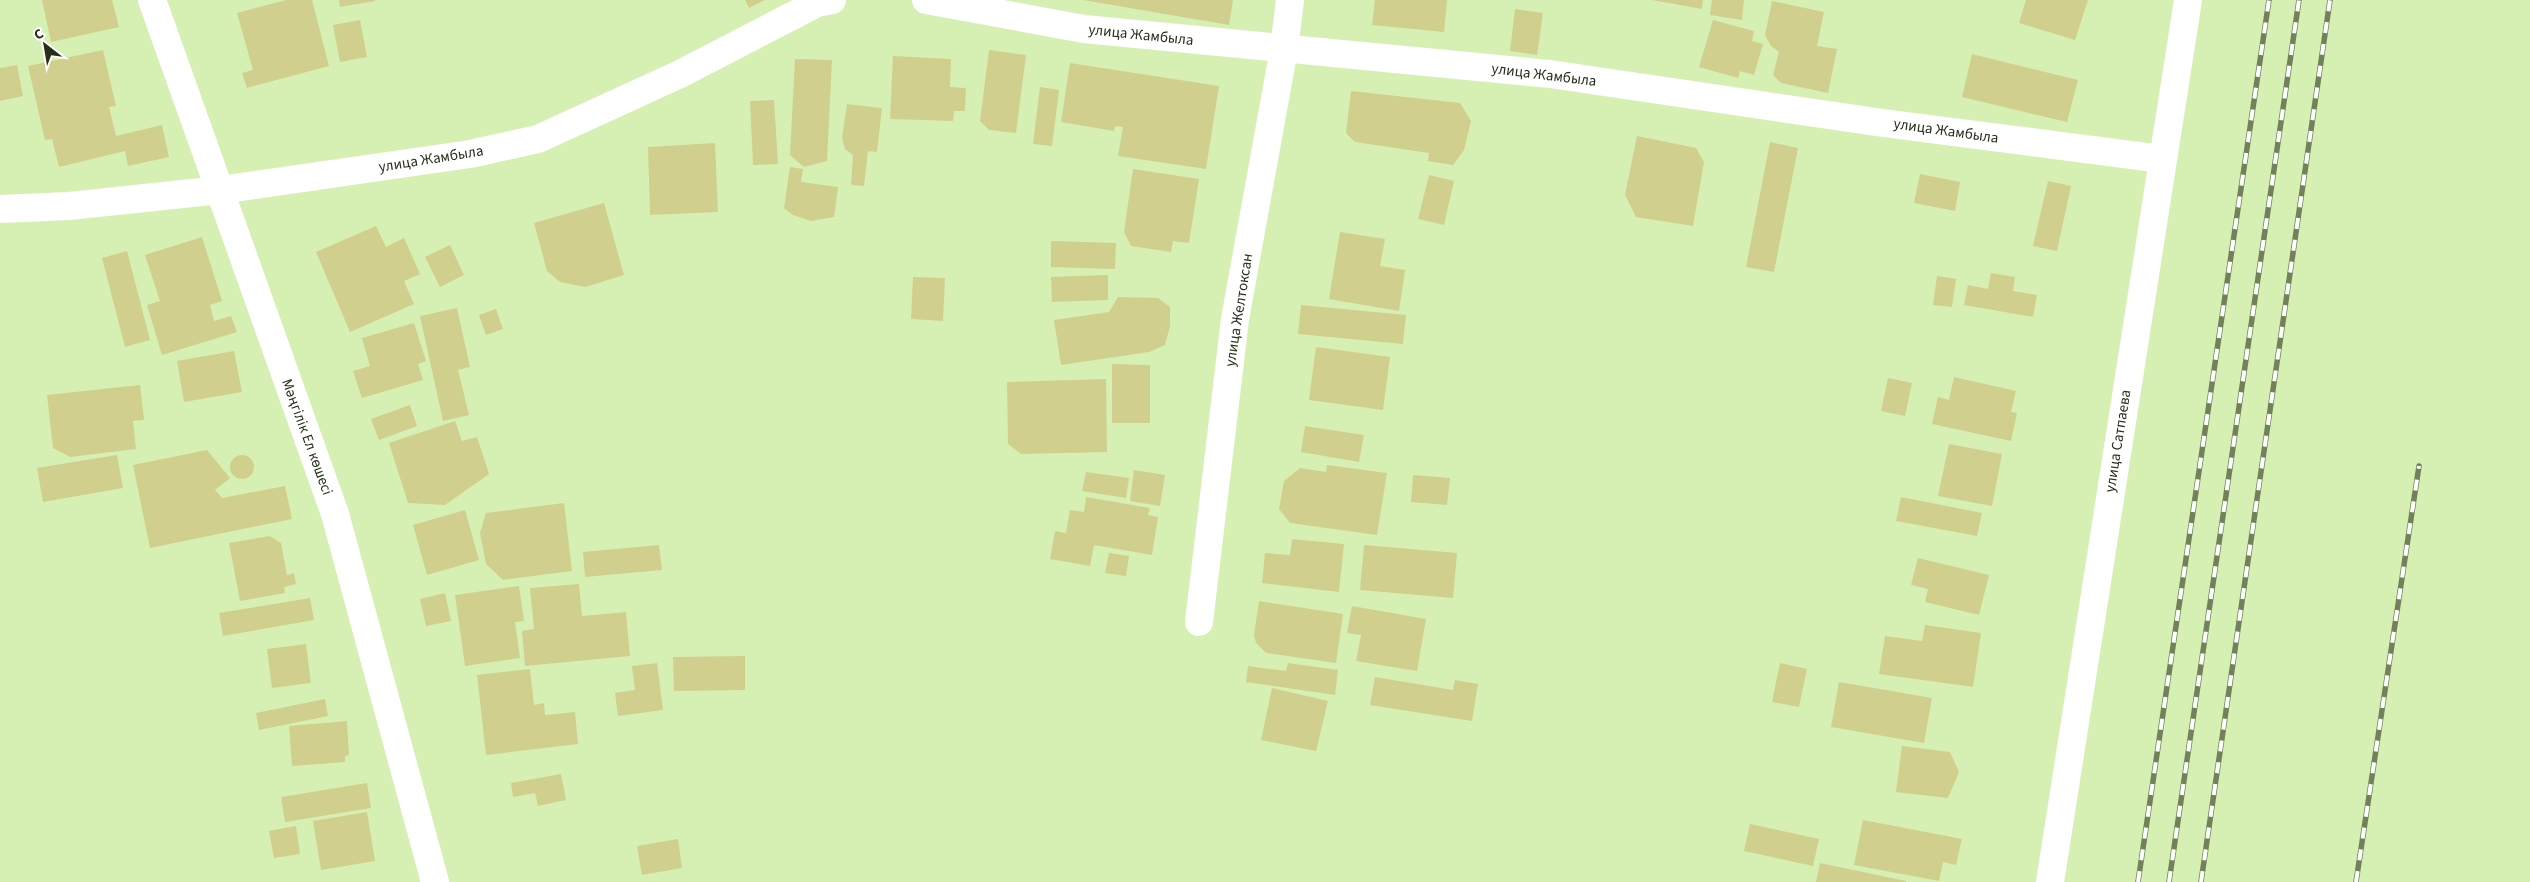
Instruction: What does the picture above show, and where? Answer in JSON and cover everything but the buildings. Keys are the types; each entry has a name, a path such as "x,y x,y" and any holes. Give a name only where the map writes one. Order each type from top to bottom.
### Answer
{"street":[{"name":"Мәңгілік Ел көшесі","path":"152,0 335,514 435,882"},
{"name":"улица Жамбыла","path":"0,209 69,206 220,190 470,154 538,139 680,74 817,2 832,0"},
{"name":"улица Жамбыла","path":"926,0 1084,29 1550,74 1883,123 2162,159"},
{"name":"улица Желтоксан","path":"1199,622 1235,319 1284,49 1290,0"},
{"name":"улица Сатпаева","path":"2050,882 2188,0"}],"railway":[{"path":"2138,882 2269,0"},
{"path":"2169,882 2299,0"},
{"path":"2201,882 2330,0"},
{"path":"2356,882 2419,466"}]}
